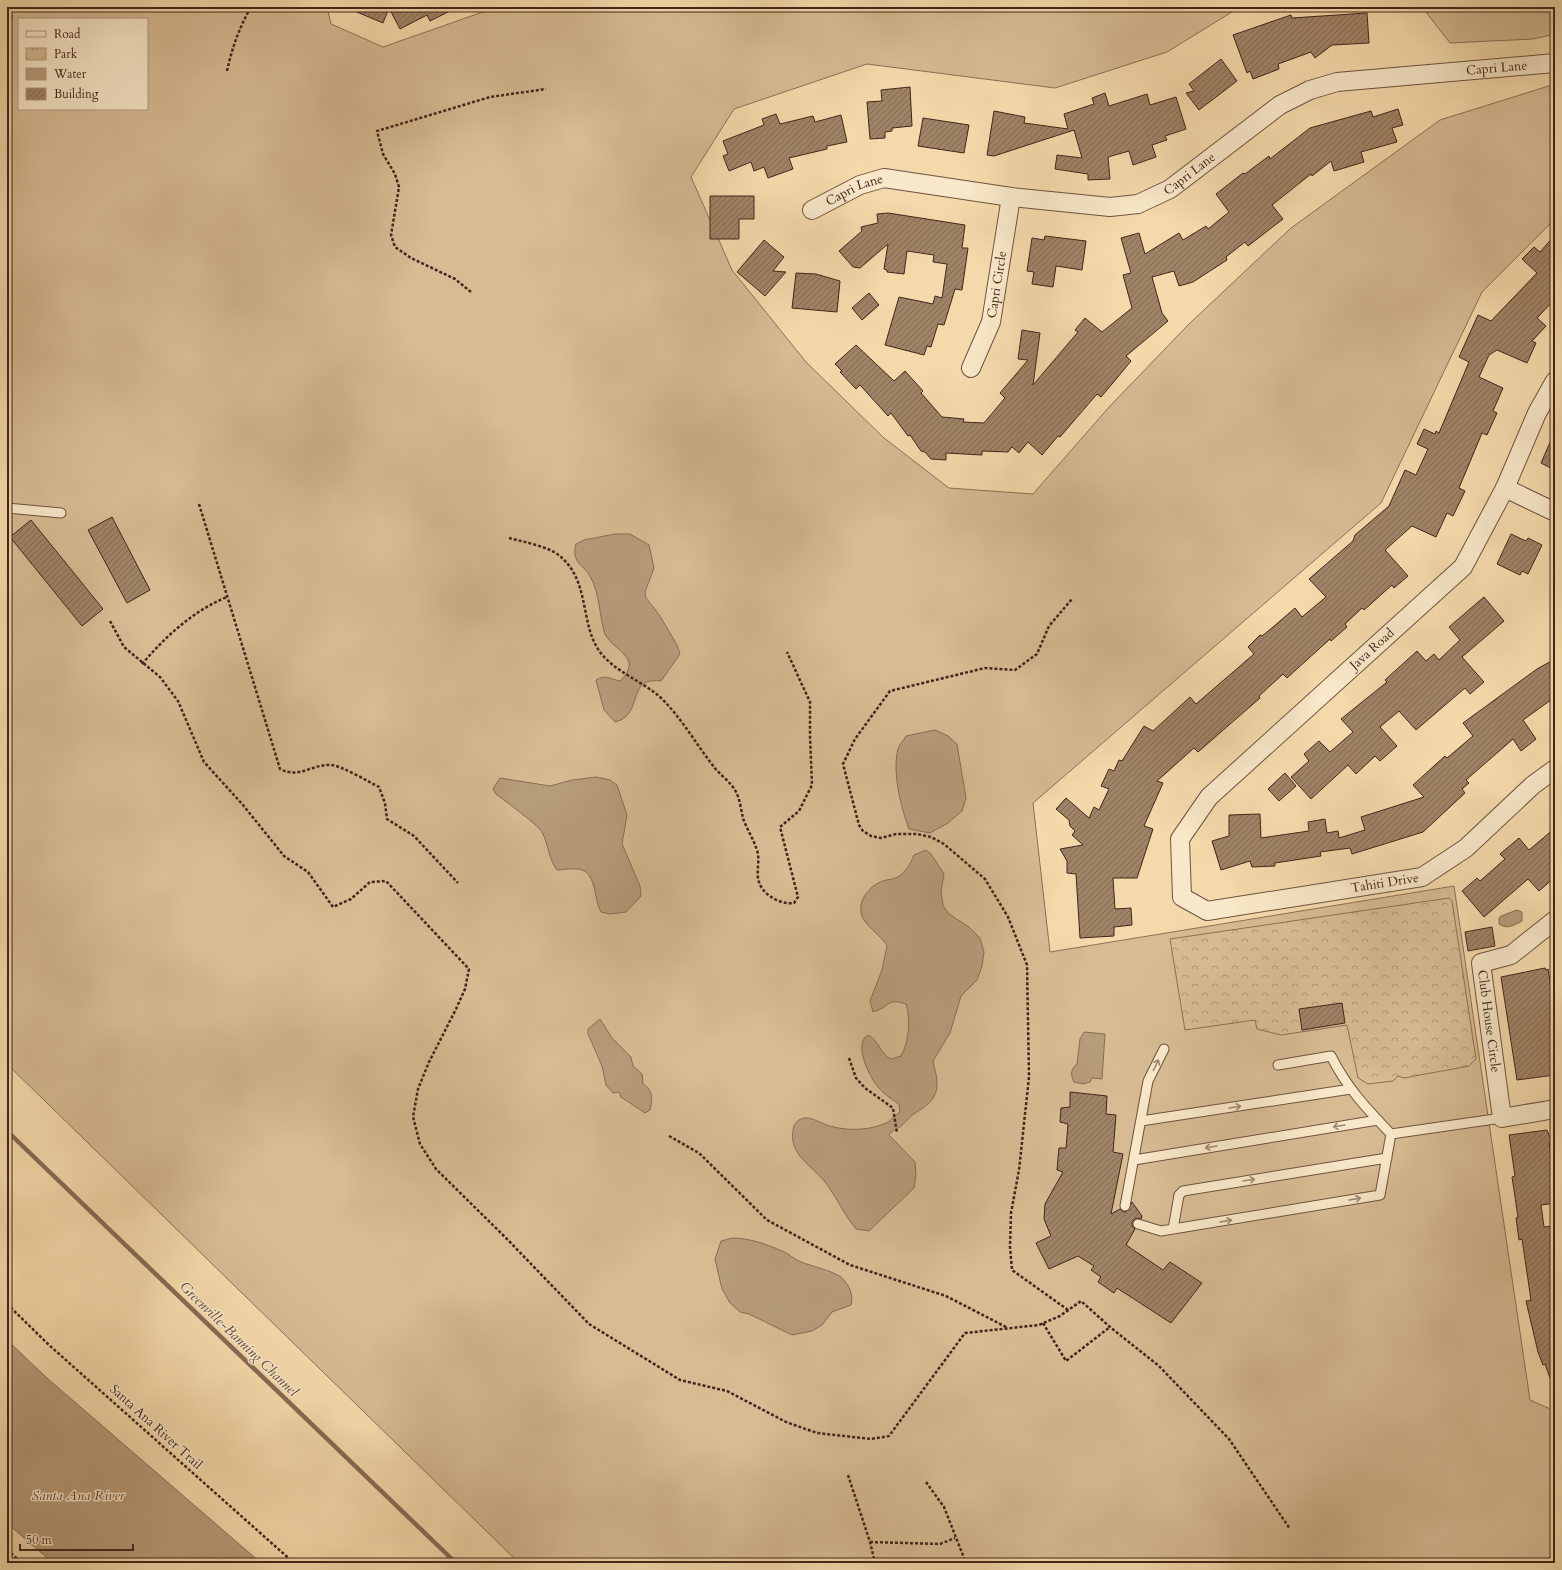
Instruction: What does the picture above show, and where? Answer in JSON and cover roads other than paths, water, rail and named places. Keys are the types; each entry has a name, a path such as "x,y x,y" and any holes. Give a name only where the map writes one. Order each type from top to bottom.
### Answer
{"street":[{"name":"Capri Lane","path":"812,210 860,185 884,178 1011,197 1110,207 1138,204 1170,189 1280,105 1310,90 1336,82 1555,63"},
{"name":"Capri Circle","path":"971,368 991,322 1011,197"},
{"name":"Java Road","path":"1182,897 1180,839 1209,797 1464,566 1505,488 1536,412 1555,381"},
{"path":"1505,488 1555,512"},
{"name":"Tahiti Drive","path":"1182,897 1207,911 1422,877 1466,848 1533,785 1555,769"},
{"name":"Club House Circle","path":"1502,1118 1481,963 1511,955 1555,920"},
{"path":"1502,1118 1555,1109"}],"lane":[{"path":"7,508 61,513"},
{"path":"1126,1206 1148,1082 1164,1048"},
{"path":"1278,1065 1331,1056 1339,1073 1357,1099 1391,1134"},
{"path":"1141,1121 1351,1089"},
{"path":"1391,1134 1502,1118"},
{"path":"1134,1160 1378,1120"},
{"path":"1138,1224 1161,1231 1380,1195 1391,1134"},
{"path":"1173,1229 1179,1196 1183,1191 1387,1158"}],"water":[{"path":"615,534 630,534 649,545 654,568 645,592 646,598 660,616 677,645 680,654 661,681 650,681 643,684 630,712 624,718 615,722 604,710 596,680 605,677 620,681 627,673 629,666 628,661 605,634 596,590 590,576 578,563 575,550 576,544 584,540"},
{"path":"935,730 948,736 957,744 966,798 962,811 948,823 930,833 909,829 898,789 896,758 899,747 906,736"},
{"path":"596,777 610,780 617,785 627,815 622,844 640,886 641,896 626,912 610,914 601,912 591,879 588,874 583,870 576,869 557,870 539,828 496,794 493,789 500,778 550,786 572,780"},
{"path":"926,850 931,854 944,874 941,891 943,906 949,914 969,927 980,938 984,952 982,966 977,980 961,996 950,1033 933,1061 937,1077 937,1088 934,1097 889,1135 915,1162 916,1175 914,1188 869,1231 856,1229 848,1219 828,1186 798,1153 794,1145 794,1126 799,1120 806,1118 840,1128 867,1128 886,1123 900,1112 899,1104 882,1091 874,1081 864,1060 862,1045 864,1039 868,1035 875,1040 884,1054 891,1059 901,1056 906,1044 908,1031 908,1010 906,1004 891,1002 873,1012 870,1001 882,970 887,946 881,937 862,917 861,907 864,897 870,889 885,880 898,877 908,868 914,855"},
{"path":"1517,910 1522,912 1522,921 1508,927 1499,924 1499,918 1501,916"},
{"path":"600,1019 612,1038 631,1057 633,1066 642,1074 643,1084 651,1092 650,1110 645,1113 621,1097 619,1092 613,1093 606,1085 602,1066 588,1034 588,1029"},
{"path":"1084,1032 1105,1034 1102,1079 1092,1078 1090,1082 1083,1084 1074,1082 1072,1070 1077,1064 1080,1039"},
{"path":"732,1238 751,1240 776,1248 801,1262 841,1277 850,1290 852,1297 851,1305 832,1312 822,1325 812,1331 792,1335 749,1314 740,1312 730,1303 722,1289 715,1259 721,1241"},
{"name":"Santa Ana River","path":"7,1340 47,1378 261,1563 53,1563 7,1523"}],"waterway":[{"name":"Greenville-Banning Channel","path":"7,1131 456,1563"}]}
